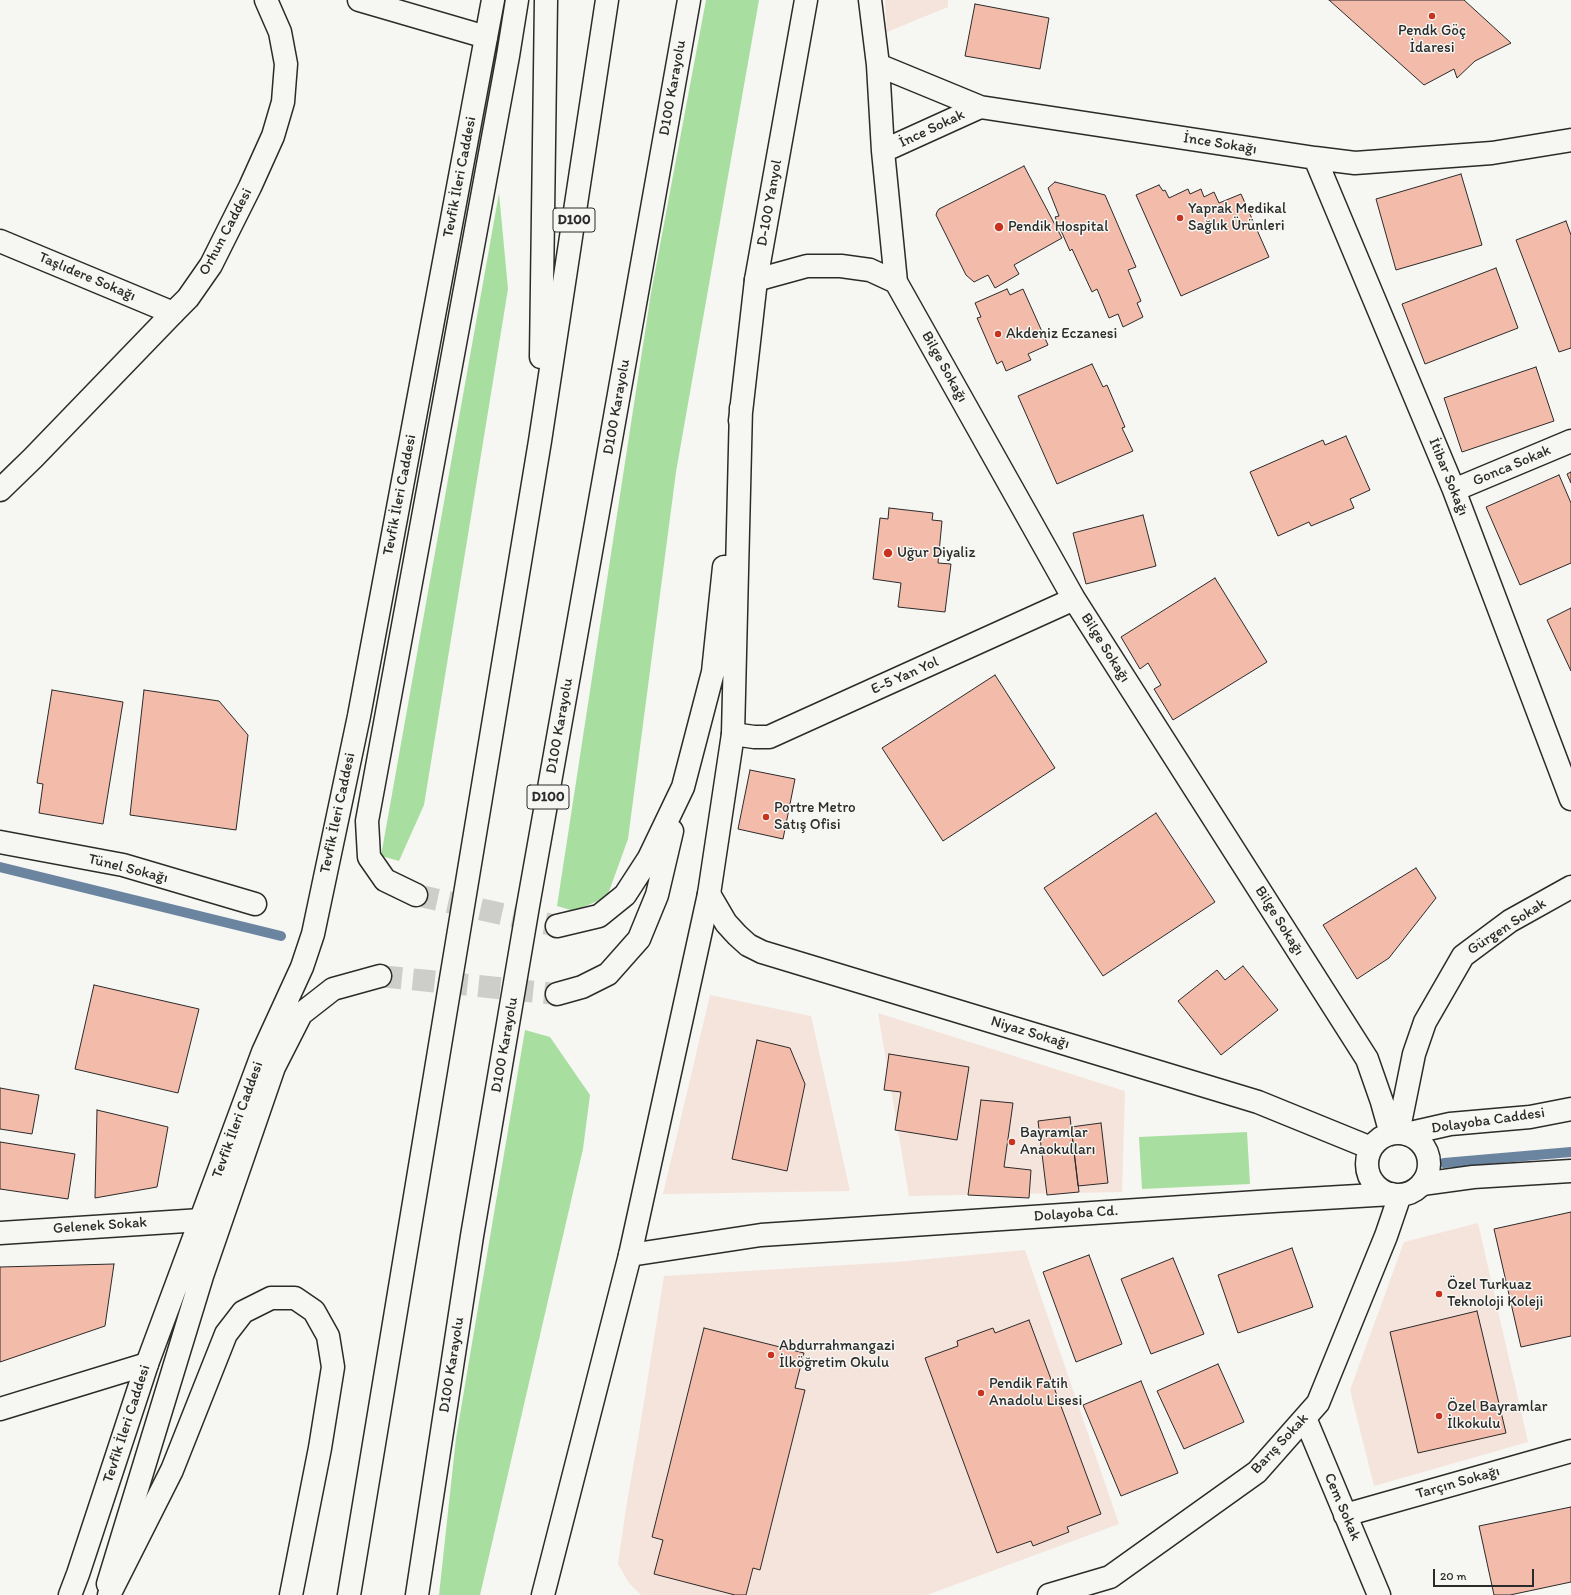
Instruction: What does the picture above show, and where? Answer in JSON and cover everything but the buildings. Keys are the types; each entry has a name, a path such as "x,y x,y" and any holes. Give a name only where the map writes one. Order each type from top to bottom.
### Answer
{"main road":[{"name":"Orhun Caddesi","path":"0,490 188,298 211,265 231,228 273,136 283,102 286,64 280,32 266,0"},
{"path":"359,0 486,37"},
{"name":"Tevfik İleri Caddesi","path":"70,1595 147,1364 263,1052 302,966 313,934 359,716 493,0"},
{"path":"416,895 385,880 369,857 367,821 508,56 517,0"},
{"path":"540,440 546,0"},
{"name":"D100","path":"349,1595 540,440 607,0"},
{"name":"D100 Karayolu","path":"417,1595 472,1236 527,914 689,0"},
{"name":"D-100 Yanyol","path":"741,408 756,280 806,0"},
{"path":"870,0 878,66 883,151 896,282"},
{"name":"İnce Sokağı","path":"878,66 980,107 1355,163 1492,153 1571,140"},
{"name":"İnce Sokak","path":"883,151 980,107"},
{"name":"İtibar Sokağı","path":"1315,158 1454,490 1571,799"},
{"name":"Taşlıdere Sokağı","path":"0,241 173,313"},
{"path":"756,280 807,266 841,266 870,270 896,282"},
{"name":"Bilge Sokağı","path":"896,282 1074,599 1367,1059 1380,1095 1398,1133"},
{"path":"543,1595 630,1255 709,894 733,734 741,408"},
{"path":"557,994 582,987 608,974 639,939 657,895 713,672 741,408"},
{"name":"Gonca Sokak","path":"1454,490 1571,441"},
{"name":"E-5 Yan Yol","path":"733,734 754,737 769,737 1074,599"},
{"path":"557,926 599,916 625,896 649,858 683,787"},
{"name":"Tünel Sokağı","path":"0,842 123,865 255,904"},
{"name":"Gürgen Sokak","path":"1398,1133 1414,1054 1425,1022 1463,956 1510,921 1571,887"},
{"name":"Niyaz Sokağı","path":"709,894 723,918 737,936 748,945 762,952 1258,1102 1372,1148"},
{"path":"104,1595 202,1276 274,1067 301,1014 333,989 380,976"},
{"name":"Dolayoba Caddesi","path":"1398,1133 1450,1124 1530,1117 1571,1109"},
{"path":"1398,1133 1415,1138 1423,1145 1428,1154 1429,1165 1427,1175 1422,1184 1409,1194 1396,1195 1383,1191 1375,1185 1370,1177 1367,1167 1368,1157 1377,1141 1398,1133"},
{"path":"1422,1184 1473,1177 1571,1171"},
{"name":"Dolayoba Cd.","path":"630,1255 761,1236 1258,1202 1396,1195"},
{"name":"Barış Sokak","path":"1049,1595 1113,1586 1258,1472 1305,1418 1318,1402 1386,1236 1396,1195"},
{"name":"Gelenek Sokak","path":"0,1233 201,1220"},
{"path":"109,1595 172,1470 226,1334 243,1312 271,1298 295,1298 314,1310 328,1336 333,1367 320,1448 291,1595"},
{"path":"0,1409 147,1364"},
{"name":"Cem Sokak","path":"1305,1418 1379,1595"},
{"name":"Tarçın Sokağı","path":"1345,1515 1571,1451"}],"shaded area":[{"path":"885,0 948,0 948,7 887,32"},
{"path":"710,995 811,1016 850,1191 663,1194"},
{"name":"Bayramlar Anaokulları","path":"878,1013 1125,1091 1122,1192 909,1196"},
{"path":"1478,1223 1528,1442 1374,1486 1350,1390 1404,1242"},
{"path":"1025,1250 1119,1524 927,1595 641,1595 629,1583 618,1564 664,1276 896,1262"}],"green space":[{"path":"706,0 759,0 676,472 628,839 607,897 574,911 557,906 651,293"},
{"path":"499,193 508,289 424,805 399,861 381,856"},
{"path":"525,1030 550,1037 590,1095 583,1149 480,1595 439,1595 456,1438"},
{"path":"1247,1132 1250,1184 1142,1189 1139,1137"}],"waterway":[{"path":"0,867 281,936"},
{"path":"1444,1163 1571,1152"}],"tunnel":[{"path":"416,895 557,926"},
{"path":"380,976 557,994"}],"place":[{"name":"Pendk Göç İdaresi","path":"1432,16"},
{"name":"Yaprak Medikal Sağlık Ürünleri","path":"1180,218"},
{"name":"Pendik Hospital","path":"999,227"},
{"name":"Akdeniz Eczanesi","path":"998,334"},
{"name":"Uğur Diyaliz","path":"888,553"},
{"name":"Portre Metro Satış Ofisi","path":"766,817"},
{"name":"Bayramlar Anaokulları","path":"1012,1142"},
{"name":"Özel Turkuaz Teknoloji Koleji","path":"1439,1294"},
{"name":"Abdurrahmangazi İlköğretim Okulu","path":"771,1355"},
{"name":"Pendik Fatih Anadolu Lisesi","path":"981,1393"},
{"name":"Özel Bayramlar İlkokulu","path":"1439,1416"}]}
